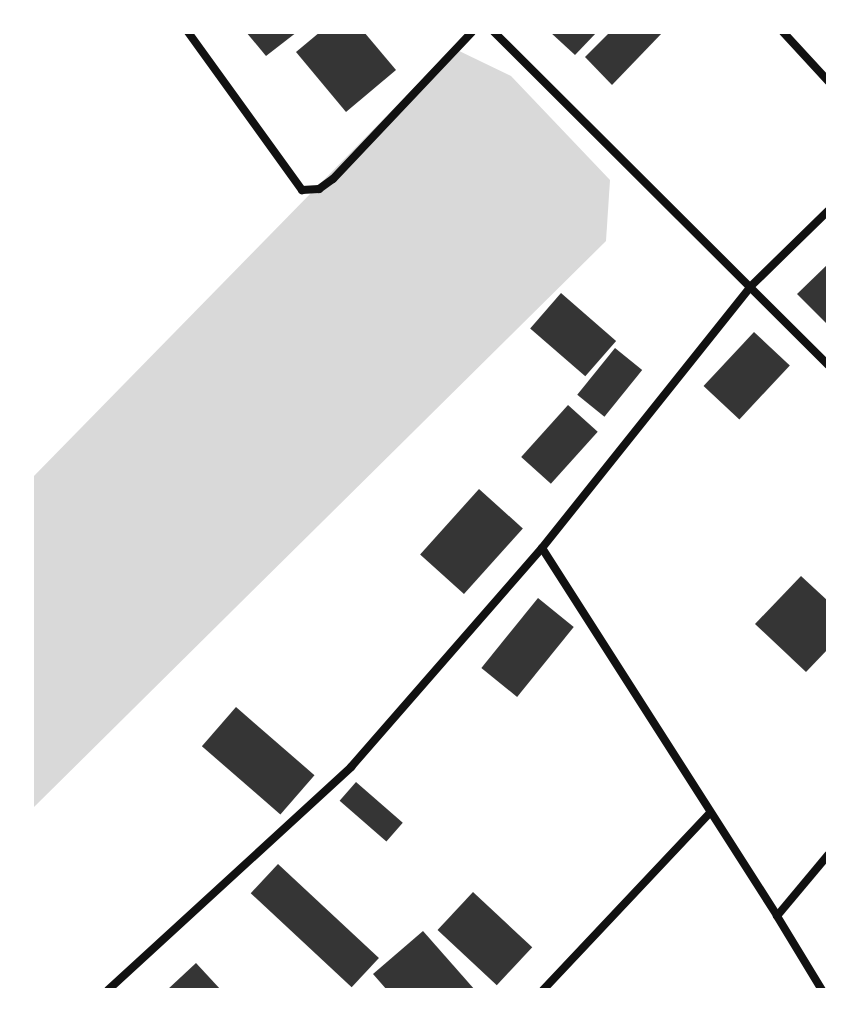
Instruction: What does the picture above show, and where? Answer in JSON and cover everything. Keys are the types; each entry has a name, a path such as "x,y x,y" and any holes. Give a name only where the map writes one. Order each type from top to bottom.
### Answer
{"street":[{"path":"188,32 302,190 319,189 333,179 472,32"},
{"path":"494,32 828,365"},
{"path":"786,33 828,81"},
{"path":"108,990 351,767 542,548 750,287 828,211"},
{"path":"542,548 822,990"},
{"path":"543,990 709,814"},
{"path":"777,916 828,855"}],"shaded area":[{"path":"453,48 511,76 610,180 606,241 32,809 32,478"}],"building":[{"path":"246,32 297,32 266,56"},
{"path":"320,32 364,32 396,70 346,112 296,52"},
{"path":"550,32 597,32 575,55"},
{"path":"610,32 663,32 612,85 585,57"},
{"path":"828,264 828,325 797,294"},
{"path":"561,293 616,341 585,376 530,328"},
{"path":"754,332 790,365 739,420 704,386"},
{"path":"615,348 642,370 604,417 577,395"},
{"path":"568,405 598,432 551,484 521,457"},
{"path":"479,489 523,528 464,594 420,554"},
{"path":"801,576 828,601 828,649 806,672 755,624"},
{"path":"538,598 574,627 517,697 481,668"},
{"path":"236,707 314,775 280,814 202,746"},
{"path":"356,782 403,823 386,842 340,801"},
{"path":"278,864 379,958 352,987 251,893"},
{"path":"473,892 532,947 497,985 438,930"},
{"path":"423,931 475,990 387,990 373,974"},
{"path":"196,963 221,990 167,990"}]}
